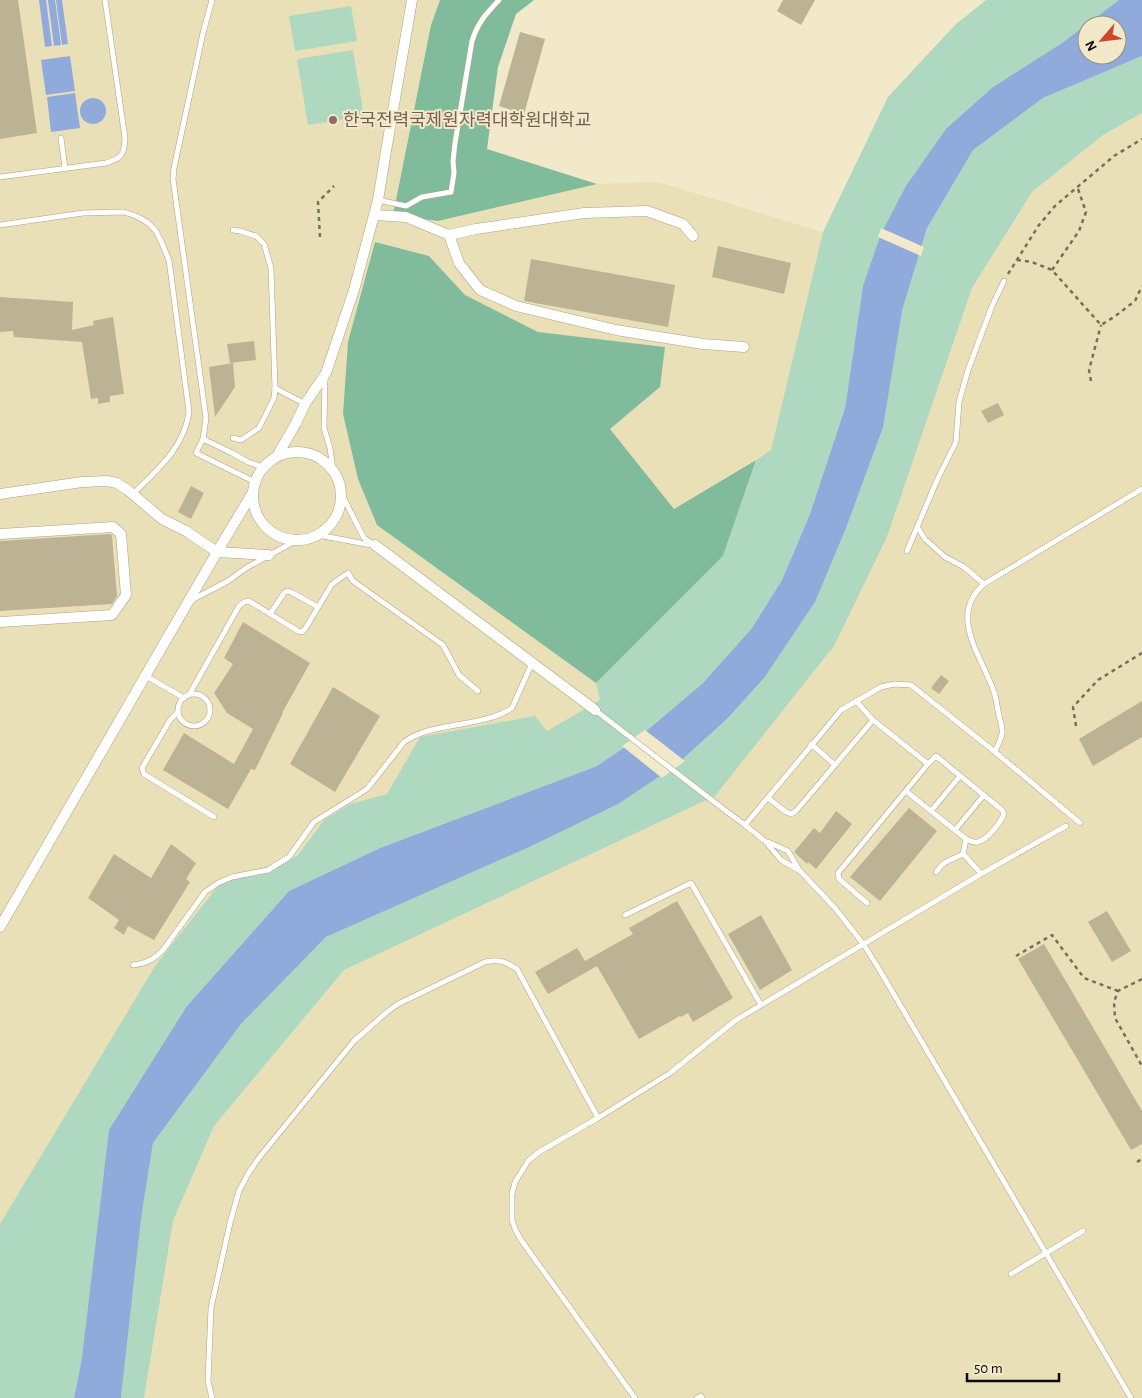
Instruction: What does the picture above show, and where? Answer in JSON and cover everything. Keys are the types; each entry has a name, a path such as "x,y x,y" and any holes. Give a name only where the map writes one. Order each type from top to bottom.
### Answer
{"street":[{"path":"277,456 305,404 326,373 354,290 378,200 412,0"},
{"path":"375,215 406,217 449,235 476,229 584,213 647,212 683,224 693,236"},
{"path":"449,235 459,263 480,290 516,306 616,330 703,344 744,347"},
{"path":"0,926 254,487 263,467 277,456 289,452 313,455 324,461 333,470 341,493 340,506 328,527 318,534 306,539 288,539 279,536 264,526 255,510 254,487"},
{"path":"0,494 82,482 117,483 162,519 186,531 216,552 268,556"},
{"path":"0,534 113,527 121,534 126,595 112,615 0,622"},
{"path":"375,546 595,710"}],"lane":[{"path":"0,177 106,163 122,155 125,138 106,0"},
{"path":"212,0 201,42 173,179 206,418 203,439 196,453 254,487"},
{"path":"378,200 406,206 422,198 451,192 455,143 472,41 482,19 499,0"},
{"path":"61,138 65,168"},
{"path":"0,225 83,213 124,212 147,222 162,241 169,260 189,412 187,424 175,450 133,494"},
{"path":"233,230 256,236 264,244 271,268 275,388 274,398 259,428 241,440 233,438"},
{"path":"907,551 938,478 956,442 959,402 968,370 992,306 1004,281"},
{"path":"326,373 324,428 330,448 333,470"},
{"path":"275,388 305,404"},
{"path":"203,439 232,452 248,462 263,467"},
{"path":"995,752 1002,733 994,693 973,643 967,622 967,612 976,591 984,584 1142,489"},
{"path":"341,493 364,538 375,546"},
{"path":"918,528 925,539 945,557 964,567 984,584"},
{"path":"318,534 375,546"},
{"path":"188,602 228,581 246,568 297,540"},
{"path":"145,675 186,696 198,695 206,701 209,711 206,720 198,725 187,725 183,722 178,712 178,706 186,696 239,606 249,601 302,632 332,584 348,573 353,581 443,645 459,675 478,691"},
{"path":"270,614 287,591 318,607"},
{"path":"133,965 147,963 164,950 205,892 218,883 232,877 268,870 289,857 314,822 367,789 404,742 422,733 490,718 512,708 532,663"},
{"path":"745,825 841,710 882,687 894,684 911,685 1080,822"},
{"path":"856,701 873,720 928,764"},
{"path":"595,710 765,840 788,851 800,871 835,908 864,944 1131,1398"},
{"path":"178,712 170,720 142,771 214,816"},
{"path":"768,798 786,812 791,814 796,811 873,720"},
{"path":"811,744 836,765"},
{"path":"867,903 839,878 838,874 936,756 1002,810 1004,814 1003,818 988,835 980,842 973,842 954,830 907,792"},
{"path":"931,811 960,776"},
{"path":"954,830 984,796"},
{"path":"635,1398 515,1229 512,1220 512,1194 515,1182 528,1161 539,1152 598,1118 670,1072 736,1020 981,874 1066,826"},
{"path":"963,854 966,839"},
{"path":"765,840 782,860 800,871"},
{"path":"963,854 981,874"},
{"path":"936,872 944,863 963,854"},
{"path":"624,916 690,883 761,1005"},
{"path":"212,1398 208,1381 211,1308 230,1222 239,1191 258,1159 354,1041 386,1012 398,1004 485,962 505,961 516,969 598,1118"},
{"path":"1011,1274 1083,1231"},
{"path":"698,1398 701,1396 702,1398"}],"path":[{"path":"1004,281 1039,224 1055,206 1114,156 1142,139"},
{"path":"320,237 318,202 334,186"},
{"path":"1052,270 1079,231 1086,212 1077,186"},
{"path":"1017,260 1032,262 1052,270 1101,325"},
{"path":"1091,381 1089,370 1101,325 1135,301 1142,286"},
{"path":"1076,726 1073,707 1098,680 1142,653"},
{"path":"1016,956 1052,935 1084,978 1118,991"},
{"path":"1142,979 1118,991 1114,1002 1115,1018 1142,1066"},
{"path":"1137,1162 1142,1159"}],"shaded area":[{"path":"0,0 440,0 431,25 393,215 438,221 597,184 658,182 823,232 771,450 674,509 610,429 660,387 665,347 538,332 465,295 429,256 596,683 600,700 547,731 420,737 387,794 350,804 324,819 297,856 221,882 155,966 0,1224"},
{"path":"1142,113 1142,1398 144,1398 173,1221 214,1126 344,970 715,796 834,646 887,537 972,288 1032,192 1103,135"}],"green space":[{"path":"440,0 534,0 516,14 498,67 487,149 597,184 438,221 393,215 431,25"},
{"path":"986,0 1119,0 1099,15 1077,15 1077,32 993,87 863,286 845,408 810,514 782,580 752,628 703,683 638,738 597,766 380,848 289,891 187,1006 82,1358 74,1398 0,1398 0,1224 155,966 221,882 297,856 324,820 350,804 387,794 420,737 535,716 547,731 600,700 596,683 723,556 756,460 771,450 823,232 888,97 955,25"},
{"path":"351,6 357,41 295,51 289,16"},
{"path":"353,50 364,116 308,125 297,59"},
{"path":"1142,56 1142,113 1103,135 1032,192 972,288 887,537 834,646 715,796 344,970 214,1126 173,1221 144,1398 121,1398 141,1219 153,1143 241,1024 326,937 527,848 675,766 727,719 764,678 902,311 927,228 972,150 1043,98 1121,65 1127,65 1127,62"},
{"path":"375,242 429,256 465,295 538,332 665,347 660,387 610,429 674,509 756,460 723,556 596,683 377,525 358,479 343,414 348,342"}],"water":[{"path":"39,0 46,0 52,46 45,47"},
{"path":"48,0 55,0 61,45 54,46"},
{"path":"56,0 62,0 68,44 62,45"},
{"path":"1119,0 1142,0 1142,56 1127,62 1127,15 1099,15"},
{"path":"1077,32 1077,65 1121,65 1043,98 973,150 927,228 902,311 883,427 846,528 815,602 764,678 727,719 675,766 618,804 527,848 326,937 241,1024 153,1143 141,1219 121,1398 74,1398 82,1358 109,1130 187,1006 289,891 380,848 597,766 638,738 703,683 752,628 782,580 810,514 845,408 863,286 881,234 906,186 946,129 993,87"},
{"path":"70,56 75,91 46,95 41,60"},
{"path":"75,93 80,128 51,132 47,97"},
{"path":"93,98 102,102 106,111 102,120 93,124 84,120 80,111 84,102"}],"pier":[{"path":"881,228 924,247 921,256 878,237"},
{"path":"645,730 685,761 662,778 622,746"}],"building":[{"path":"0,0 18,0 37,133 0,139"},
{"path":"783,0 815,0 801,25 777,11"},
{"path":"520,32 545,39 524,114 499,106"},
{"path":"718,246 791,263 784,294 712,277"},
{"path":"531,259 675,285 668,327 524,301"},
{"path":"0,297 73,302 72,330 94,325 93,321 113,317 124,394 110,396 110,402 98,404 98,398 91,399 82,342 14,337 13,331 0,332"},
{"path":"254,341 256,360 230,363 227,344"},
{"path":"233,363 235,387 215,417 209,367"},
{"path":"998,403 1004,415 988,423 981,411"},
{"path":"191,486 204,493 191,519 178,512"},
{"path":"111,534 117,596 112,604 0,611 0,541"},
{"path":"243,622 310,663 282,713 255,770 251,769 228,809 163,770 184,733 234,764 253,729 227,713 214,693 233,664 224,658"},
{"path":"941,675 949,681 939,694 931,688"},
{"path":"333,687 380,716 335,792 290,764"},
{"path":"1142,701 1142,737 1093,766 1079,739"},
{"path":"909,808 937,831 880,901 850,877"},
{"path":"836,811 852,824 816,869 808,862 807,864 794,852 814,828 820,833"},
{"path":"171,844 196,863 186,879 190,882 154,940 128,926 124,935 114,928 119,920 88,898 114,854 151,878"},
{"path":"677,901 733,998 693,1022 688,1013 639,1039 597,966 548,994 535,972 577,948 585,961 633,934 629,928"},
{"path":"1107,911 1131,951 1112,962 1088,922"},
{"path":"761,915 792,970 760,990 728,934"},
{"path":"1044,944 1142,1111 1142,1144 1131,1150 1018,959"}],"place":[{"name":"한국전력국제원자력대학원대학교","path":"333,120"}]}
